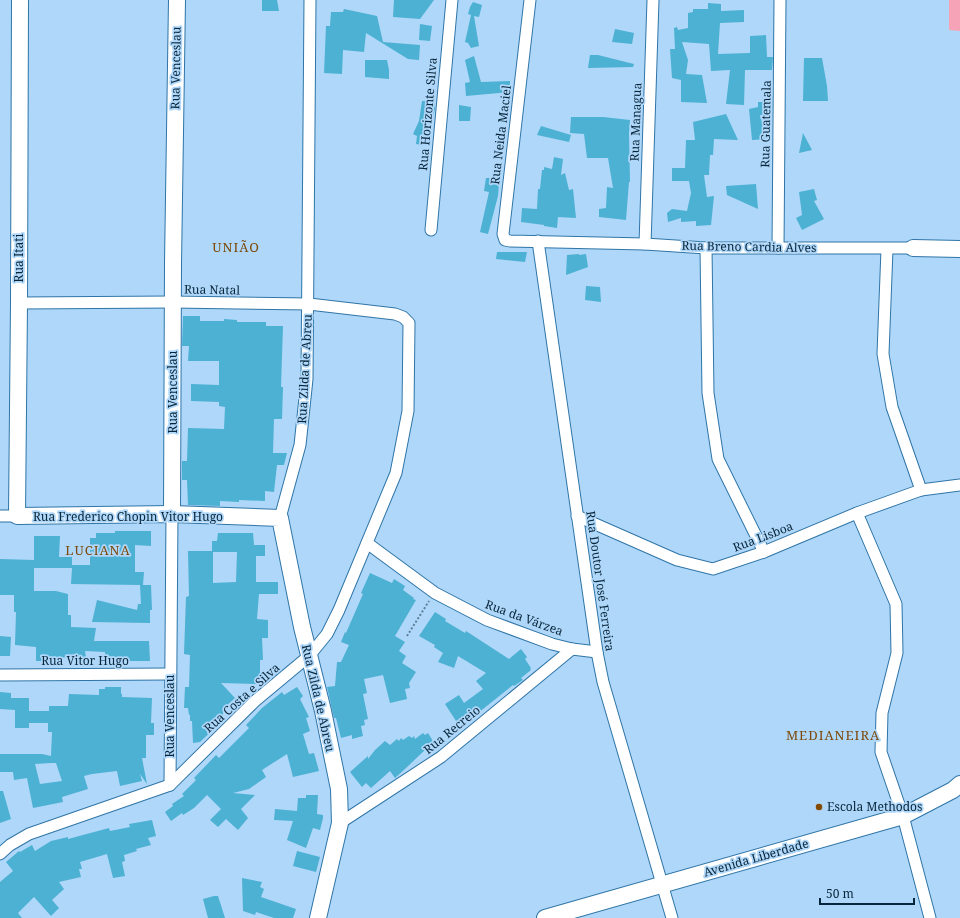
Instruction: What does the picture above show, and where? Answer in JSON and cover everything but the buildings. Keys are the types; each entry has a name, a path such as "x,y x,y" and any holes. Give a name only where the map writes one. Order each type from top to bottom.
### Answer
{"street":[{"name":"Rua Itati","path":"17,516 20,0"},
{"name":"Rua Venceslau","path":"170,785 173,302 177,0"},
{"name":"Rua Zilda de Abreu","path":"310,0 309,304 307,379 300,445 280,518 302,627 323,711 339,789 340,823 318,918"},
{"name":"Rua Horizonte Silva","path":"431,230 452,0"},
{"name":"Rua Neida Maciel","path":"530,0 503,234 504,240 510,242 538,241"},
{"name":"Rua Managua","path":"645,244 653,0"},
{"name":"Rua Guatemala","path":"778,248 780,0"},
{"name":"Rua Breno Cardia Alves","path":"538,241 645,244 706,248 960,249"},
{"name":"Rua Doutor José Ferreira","path":"538,241 597,652 606,690 672,918"},
{"path":"706,248 708,393 718,459 764,552"},
{"path":"887,249 883,354 892,407 921,490"},
{"name":"Rua Natal","path":"19,303 173,302 309,304 403,316"},
{"name":"Rua Costa e Silva","path":"0,854 10,845 29,834 170,785 255,701 309,656 327,634 339,610 396,473 408,411 409,323 403,316"},
{"name":"Rua Lisboa","path":"577,516 677,560 713,569 764,552 857,513 921,490 960,485"},
{"path":"857,513 896,604 897,653 882,713 882,752 903,816 930,918"},
{"name":"Rua Frederico Chopin Vitor Hugo","path":"0,516 172,514 280,518"},
{"name":"Rua da Várzea","path":"366,543 435,593 487,620 552,644 572,649 597,652"},
{"name":"Rua Recreio","path":"340,823 441,757 572,649"},
{"name":"Rua Vitor Hugo","path":"0,675 170,674"},
{"name":"Avenida Liberdade","path":"545,918 903,816 953,790 960,784"}],"path":[{"path":"407,636 435,593"}],"shaded area":[{"path":"949,0 960,0 960,31 949,30"}],"place":[{"name":"Escola Methodos","path":"819,807"}],"district":[{"name":"UNIÃO","path":"236,247"},
{"name":"LUCIANA","path":"98,550"},
{"name":"MEDIANEIRA","path":"833,735"}]}
